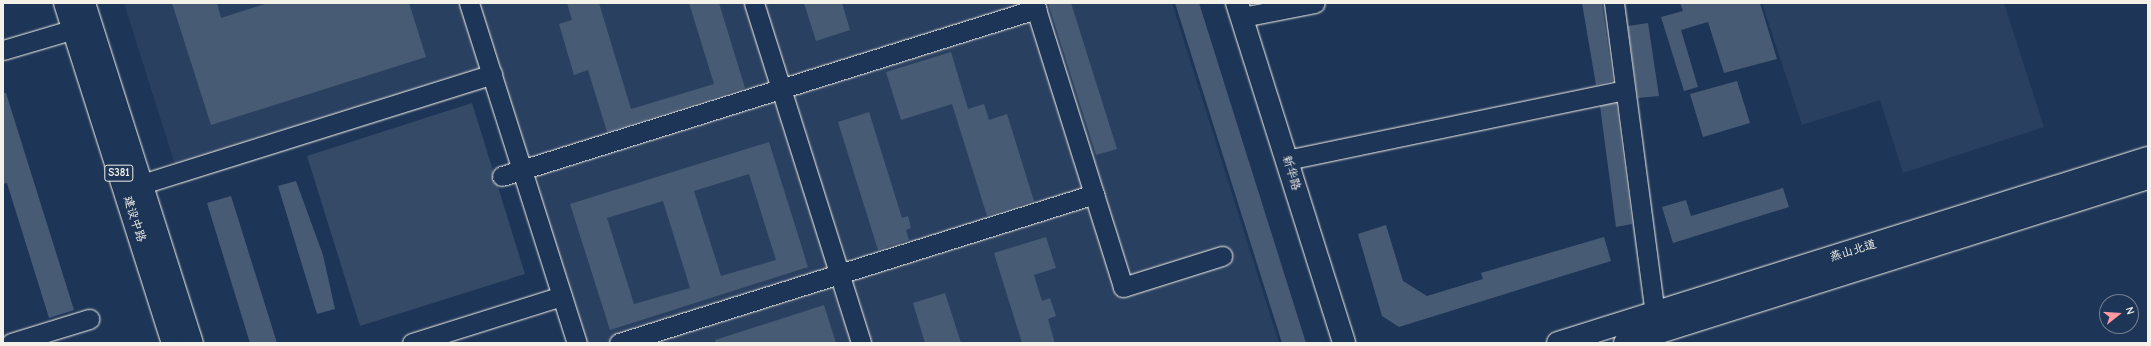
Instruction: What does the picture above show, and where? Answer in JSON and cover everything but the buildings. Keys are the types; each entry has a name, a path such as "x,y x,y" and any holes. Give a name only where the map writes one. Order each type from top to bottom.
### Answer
{"main road":[{"name":"建设中路","path":"66,3 173,343"},
{"name":"建设中路","path":"84,3 192,343"},
{"name":"新华路","path":"1240,10 1344,343"},
{"name":"燕山北道","path":"1558,343 2148,158"},
{"name":"燕山北道","path":"1625,343 2148,178"}],"street":[{"path":"469,3 577,343"},
{"path":"754,3 861,343"},
{"path":"1240,10 1315,3"},
{"path":"1614,3 1624,90 1655,313"},
{"path":"502,176 1036,9 1123,287 1222,256"},
{"path":"3,50 74,29"},
{"path":"142,184 492,74"},
{"path":"1287,160 1624,90"},
{"path":"619,343 1094,194"},
{"path":"412,343 562,296"},
{"path":"11,343 89,319"}],"shaded area":[{"path":"124,3 1172,3 1279,343 567,343 487,89 181,184"},
{"path":"1762,3 2004,3 2044,127 1903,173 1880,100 1802,125"},
{"path":"472,103 525,274 360,326 307,156"}]}
